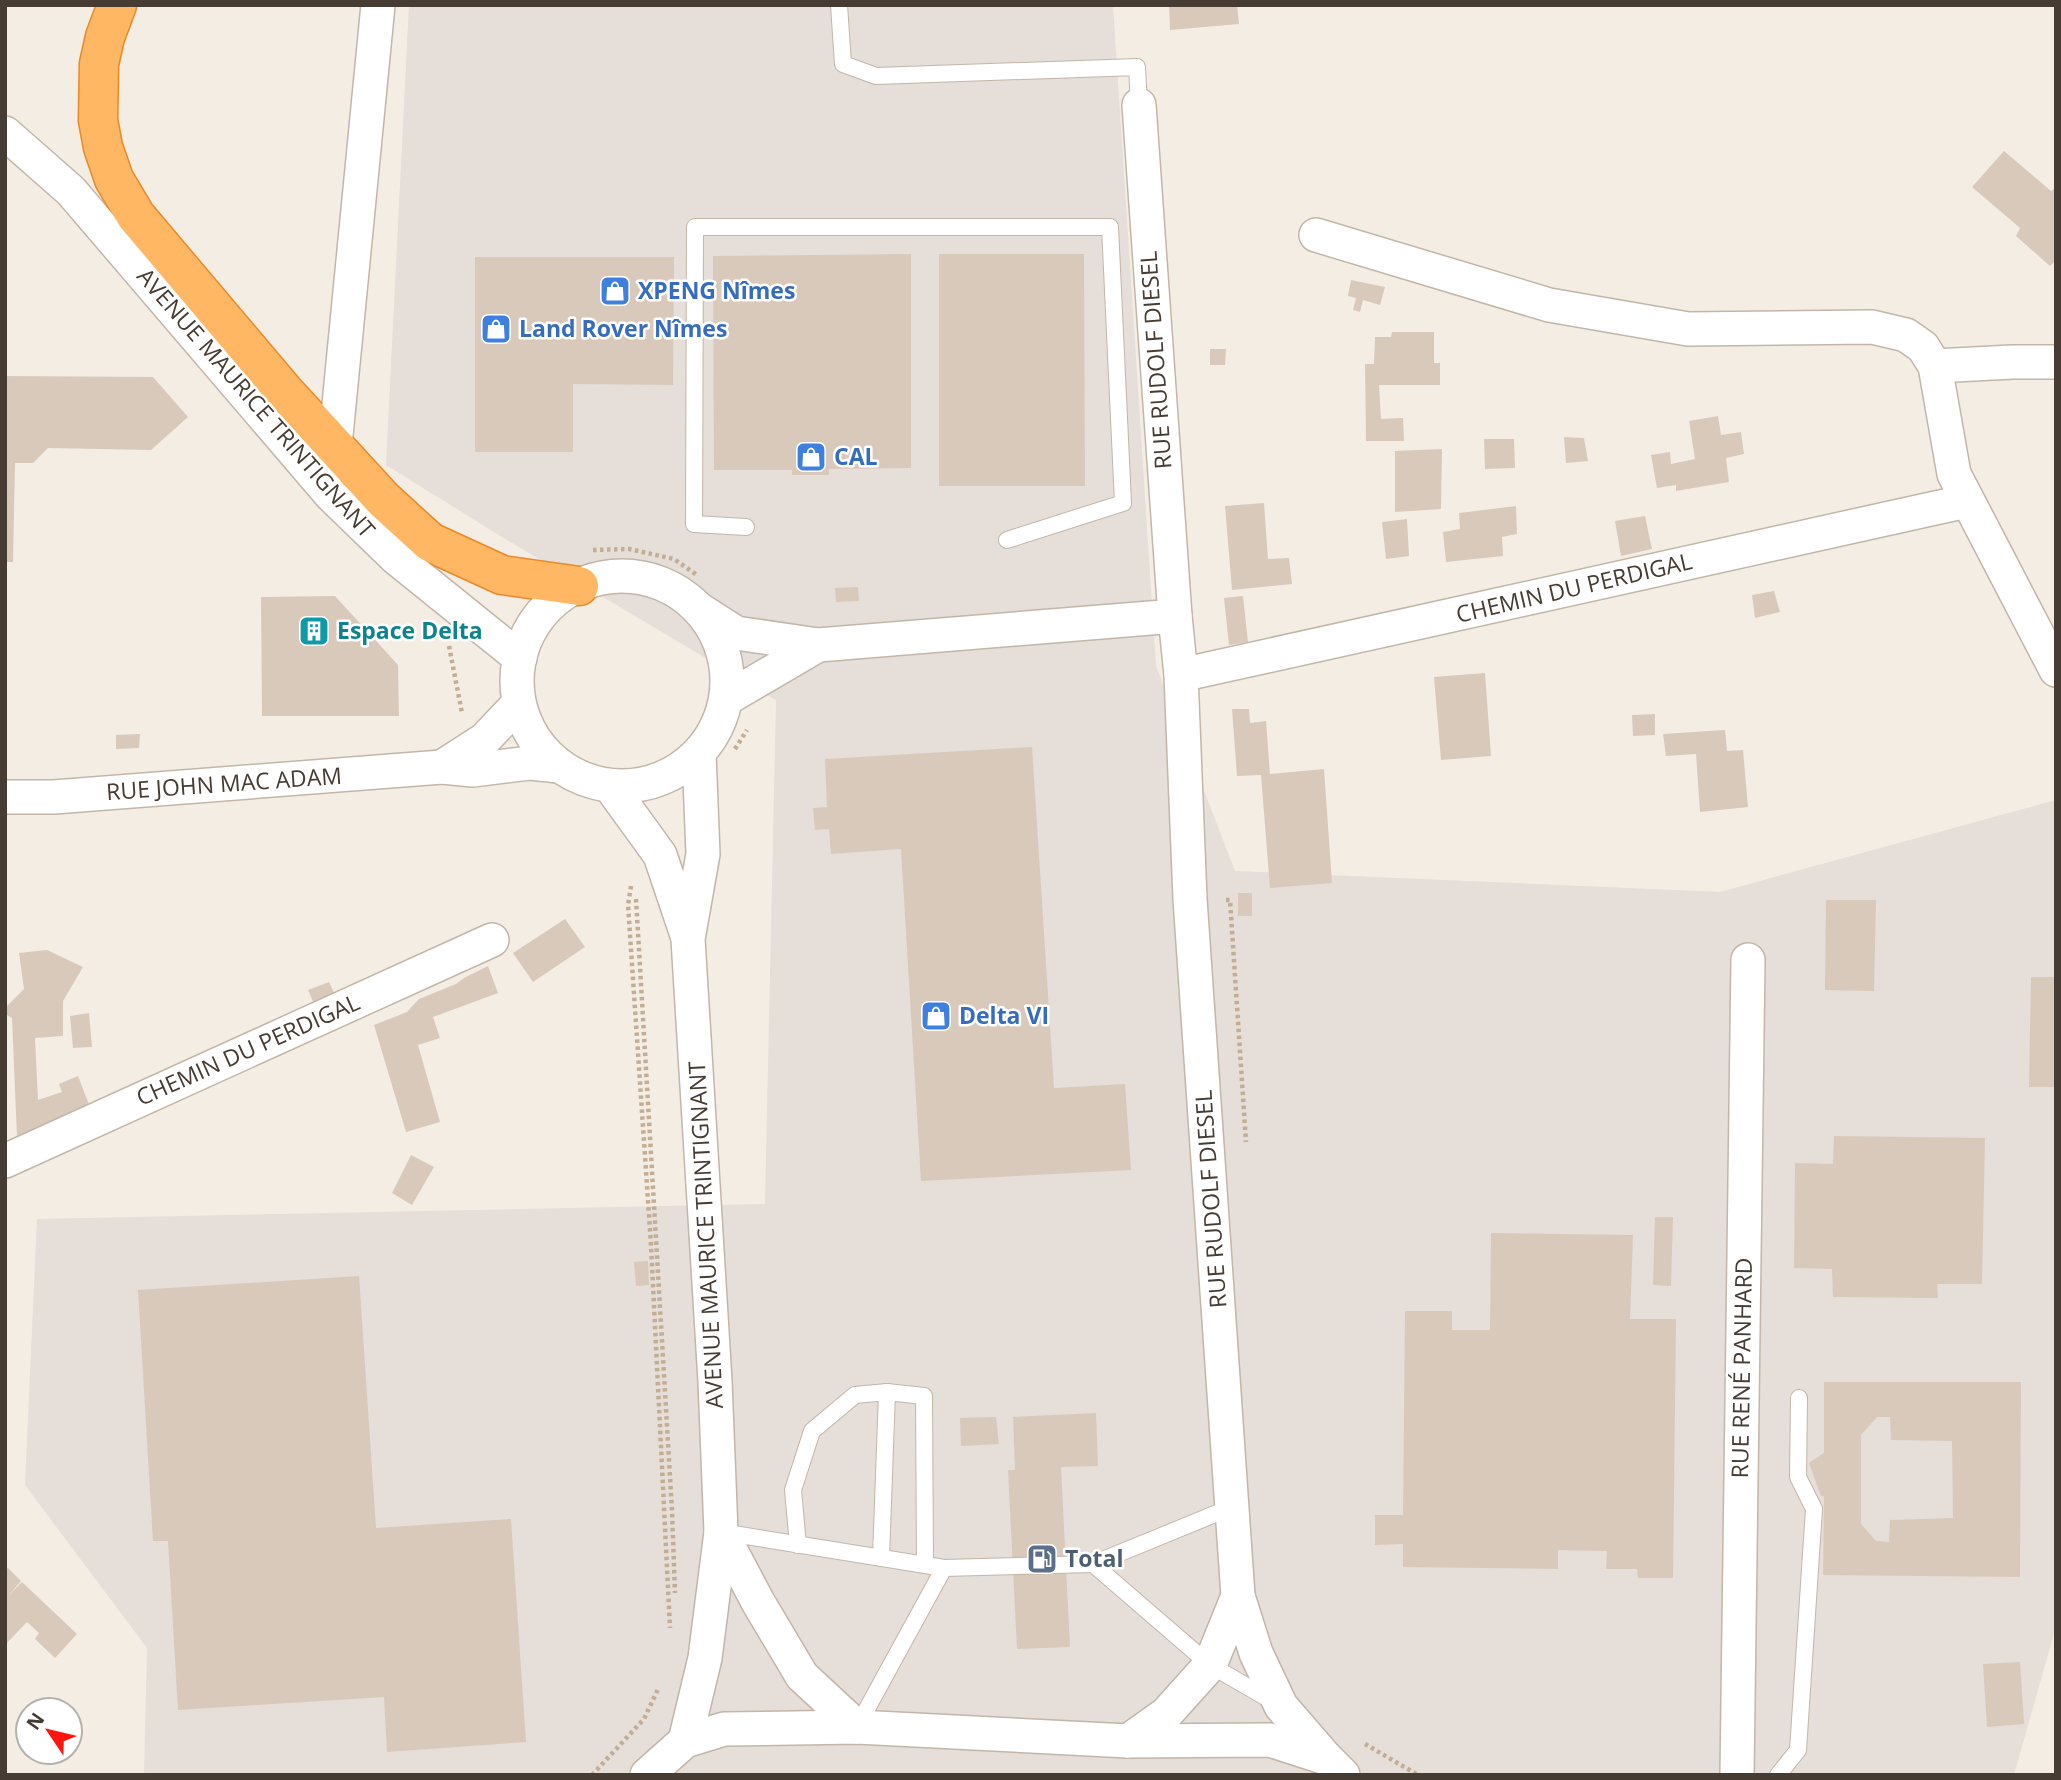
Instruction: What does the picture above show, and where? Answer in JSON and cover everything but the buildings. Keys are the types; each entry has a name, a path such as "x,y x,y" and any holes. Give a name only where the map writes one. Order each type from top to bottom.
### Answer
{"highway":[{"path":"117,5 105,37 97,87 103,147 114,179 136,216 284,391 384,500 419,555 502,575 579,568"}],"street":[{"path":"331,495 378,5"},
{"name":"RUE RUDOLF DIESEL","path":"1139,105 1181,675 1190,899 1238,1595 1256,1653 1281,1706 1335,1766"},
{"name":"AVENUE MAURICE TRINTIGNANT","path":"5,134 71,191 331,495 419,555 520,658"},
{"path":"1316,234 1549,305 1688,329 1872,327 1906,335 1923,347 1935,366 1954,474 2056,670"},
{"path":"1935,366 2056,362"},
{"name":"CHEMIN DU PERDIGAL","path":"1181,675 1967,500"},
{"path":"701,594 727,669 726,699 716,728 699,753 673,773 643,785 610,786 583,779 559,766 541,748 527,727 519,702 517,680 520,658 531,628 579,568 610,577 643,578 674,589 701,594 736,633 818,645 1175,616"},
{"path":"726,699 818,645"},
{"name":"RUE JOHN MAC ADAM","path":"442,767 484,740 519,702"},
{"name":"AVENUE MAURICE TRINTIGNANT","path":"685,1741 705,1658 722,1532 688,939 703,854 699,753"},
{"name":"RUE JOHN MAC ADAM","path":"5,797 54,797 442,767 473,770 530,763 559,766"},
{"name":"AVENUE MAURICE TRINTIGNANT","path":"610,786 660,855 688,939"},
{"name":"CHEMIN DU PERDIGAL","path":"5,1161 492,940"},
{"name":"RUE RENÉ PANHARD","path":"1737,1775 1748,960"},
{"name":"AVENUE MAURICE TRINTIGNANT","path":"722,1532 758,1602 802,1676 857,1727"},
{"path":"1128,1741 1167,1714 1210,1665 1238,1595"},
{"path":"647,1775 685,1741 723,1729 857,1727 1128,1741 1270,1740 1335,1766"}],"lane":[{"path":"839,5 844,64 876,76 1137,68 1139,105"},
{"path":"746,527 694,524 695,227 1110,227 1123,503 1007,540"},
{"path":"798,1545 793,1490 812,1431 855,1395 887,1392 924,1396 925,1564"},
{"path":"881,1558 887,1392"},
{"path":"1778,1775 1798,1750 1814,1509 1798,1477 1799,1398"},
{"path":"722,1532 944,1568 1093,1564 1232,1507"},
{"path":"1093,1564 1210,1665 1281,1706"},
{"path":"857,1727 944,1568"}],"path":[{"path":"579,568 629,549 674,559 701,594"},
{"path":"449,645 463,713"},
{"path":"733,757 736,744 750,726"},
{"path":"631,882 628,905 651,1245 670,1631"},
{"path":"638,882 635,908 672,1498 676,1635"},
{"path":"1190,899 1230,900 1246,1149"},
{"path":"592,1775 644,1719 664,1678"},
{"path":"637,1737 652,1718"},
{"path":"1360,1741 1418,1775"}],"shaded area":[{"path":"409,5 1113,5 1156,666 1235,871 1720,892 2056,800 2056,1626 2014,1775 144,1775 147,1648 25,1485 37,1219 765,1204 776,700 386,465"}],"place":[{"name":"XPENG Nîmes","path":"615,291"},
{"name":"Land Rover Nîmes","path":"496,329"},
{"name":"CAL","path":"811,457"},
{"name":"Espace Delta","path":"314,631"},
{"name":"Delta VI","path":"936,1016"},
{"name":"Total","path":"1042,1559"}]}
